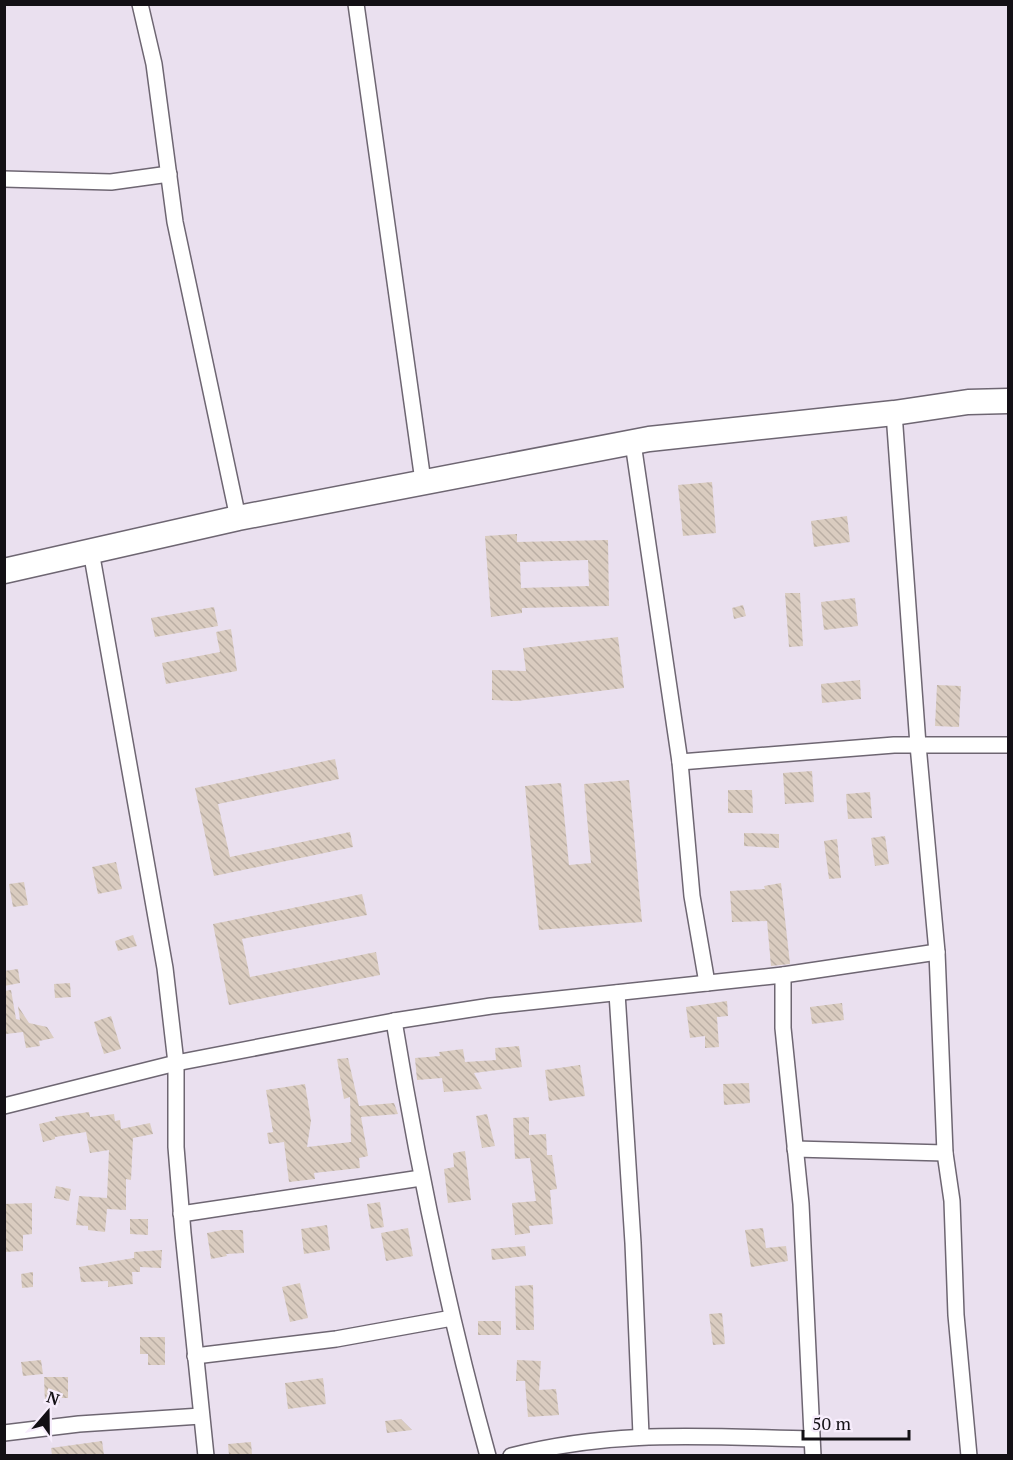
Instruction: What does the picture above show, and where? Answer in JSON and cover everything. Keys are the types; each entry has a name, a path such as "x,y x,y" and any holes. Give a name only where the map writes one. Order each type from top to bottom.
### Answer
{"main road":[{"path":"4,571 238,518 423,481 633,443 717,431 894,413 968,402 1008,401"}],"street":[{"path":"140,4 154,64 175,222 202,359 238,518"},
{"path":"356,4 423,481"},
{"path":"4,179 111,182 169,174"},
{"path":"894,413 918,745 938,952 945,1153 952,1201 956,1315 969,1455"},
{"path":"633,443 680,762 692,896 707,983"},
{"path":"91,551 165,968 176,1063 181,1214 206,1455"},
{"path":"680,762 918,745 1008,745"},
{"path":"4,1106 176,1063 394,1021 491,1006 783,975 938,952"},
{"path":"783,975 783,1038 802,1226 813,1455"},
{"path":"617,993 633,1243 641,1435"},
{"path":"394,1021 421,1178 452,1318 488,1455"},
{"path":"795,1149 945,1153"},
{"path":"181,1214 421,1178"},
{"path":"195,1356 336,1339 452,1318"},
{"path":"4,1433 79,1424 201,1416"},
{"path":"512,1455 573,1441 641,1435 812,1439"}],"building":[{"path":"712,482 716,533 683,536 678,485"},
{"path":"847,516 850,542 814,547 811,521"},
{"path":"517,534 517,542 608,540 609,606 522,608 522,613 491,617 485,536","holes":["588,560 589,586 521,588 520,562"]},
{"path":"785,593 800,593 803,646 789,647"},
{"path":"855,598 858,626 824,630 821,602"},
{"path":"743,605 746,616 734,619 732,608"},
{"path":"214,607 218,626 155,637 151,618"},
{"path":"231,629 237,671 166,684 162,663 220,652 216,632"},
{"path":"618,637 624,688 517,701 492,700 492,670 526,671 523,648"},
{"path":"860,680 861,699 822,703 821,684"},
{"path":"937,685 961,686 959,727 935,726"},
{"path":"335,759 339,779 218,804 230,857 350,832 353,847 214,876 195,788"},
{"path":"812,771 814,802 785,804 783,773"},
{"path":"629,780 642,922 539,930 525,786 561,783 569,865 591,863 584,784"},
{"path":"728,790 752,790 753,813 728,813"},
{"path":"870,792 872,818 848,819 846,794"},
{"path":"744,833 779,834 779,848 744,846"},
{"path":"885,836 889,864 875,866 871,838"},
{"path":"837,839 841,878 829,879 824,841"},
{"path":"116,862 122,889 98,894 92,867"},
{"path":"24,882 28,905 13,907 9,884"},
{"path":"781,883 790,964 771,966 767,921 732,922 730,891 765,889 764,886"},
{"path":"362,894 367,915 242,939 250,977 376,952 380,975 229,1005 213,924"},
{"path":"133,935 137,946 118,951 115,941"},
{"path":"18,969 20,983 4,986 4,971"},
{"path":"70,983 71,997 55,998 54,984"},
{"path":"11,990 16,1019 20,1020 18,1006 29,1023 47,1027 54,1038 39,1041 40,1046 26,1048 23,1032 6,1034 4,991"},
{"path":"727,1001 728,1016 717,1017 719,1047 705,1048 705,1036 690,1038 686,1007"},
{"path":"842,1003 844,1020 812,1024 810,1007"},
{"path":"111,1016 121,1049 104,1054 94,1022"},
{"path":"519,1046 522,1067 474,1073 482,1089 444,1092 442,1078 417,1080 415,1058 440,1056 439,1052 463,1049 465,1062 496,1060 495,1048"},
{"path":"348,1058 359,1106 394,1103 398,1114 361,1117 368,1156 359,1158 360,1168 314,1173 315,1179 289,1182 284,1142 269,1144 267,1133 273,1132 266,1090 305,1084 311,1121 307,1147 351,1142 350,1097 344,1099 337,1059"},
{"path":"580,1065 585,1096 549,1101 545,1070"},
{"path":"749,1083 750,1103 724,1105 723,1084"},
{"path":"89,1112 90,1117 114,1114 115,1121 120,1120 121,1129 150,1123 153,1134 133,1138 131,1180 126,1179 126,1210 107,1209 105,1232 88,1230 88,1226 76,1225 79,1196 107,1198 109,1150 90,1153 86,1132 55,1137 55,1139 43,1142 39,1124 56,1120 55,1117"},
{"path":"487,1114 495,1146 482,1148 476,1116"},
{"path":"529,1117 529,1135 546,1134 547,1155 552,1155 557,1189 550,1190 553,1224 529,1226 530,1233 515,1235 512,1203 536,1201 530,1158 515,1159 513,1118"},
{"path":"465,1151 471,1200 448,1203 444,1169 454,1167 453,1153"},
{"path":"56,1186 71,1189 69,1201 54,1198"},
{"path":"380,1202 384,1227 371,1229 367,1204"},
{"path":"32,1203 32,1234 23,1235 23,1251 4,1252 4,1204"},
{"path":"130,1219 148,1219 148,1235 130,1234"},
{"path":"327,1225 330,1250 304,1254 301,1229"},
{"path":"408,1228 413,1256 386,1261 381,1233"},
{"path":"763,1228 766,1248 786,1246 788,1261 751,1267 745,1230"},
{"path":"243,1230 244,1253 226,1254 227,1256 211,1259 207,1233"},
{"path":"525,1246 526,1256 492,1260 491,1249"},
{"path":"162,1250 161,1268 140,1267 140,1272 132,1272 133,1284 108,1287 108,1281 81,1282 79,1267 134,1258 134,1252"},
{"path":"33,1272 33,1287 22,1288 21,1274"},
{"path":"300,1283 308,1318 290,1322 282,1287"},
{"path":"533,1285 534,1330 516,1330 515,1286"},
{"path":"722,1313 725,1344 713,1345 709,1314"},
{"path":"478,1321 501,1321 501,1335 478,1335"},
{"path":"140,1337 165,1337 165,1365 148,1365 148,1354 140,1354"},
{"path":"41,1360 43,1374 23,1376 21,1362"},
{"path":"517,1360 541,1361 539,1390 556,1389 559,1415 528,1417 525,1381 516,1381"},
{"path":"44,1377 68,1377 68,1398 59,1398 60,1403 45,1403"},
{"path":"323,1378 326,1404 288,1409 285,1383"},
{"path":"401,1419 412,1430 387,1433 385,1421"},
{"path":"102,1441 104,1455 52,1455 51,1448"},
{"path":"251,1442 252,1455 229,1455 228,1444"}]}
